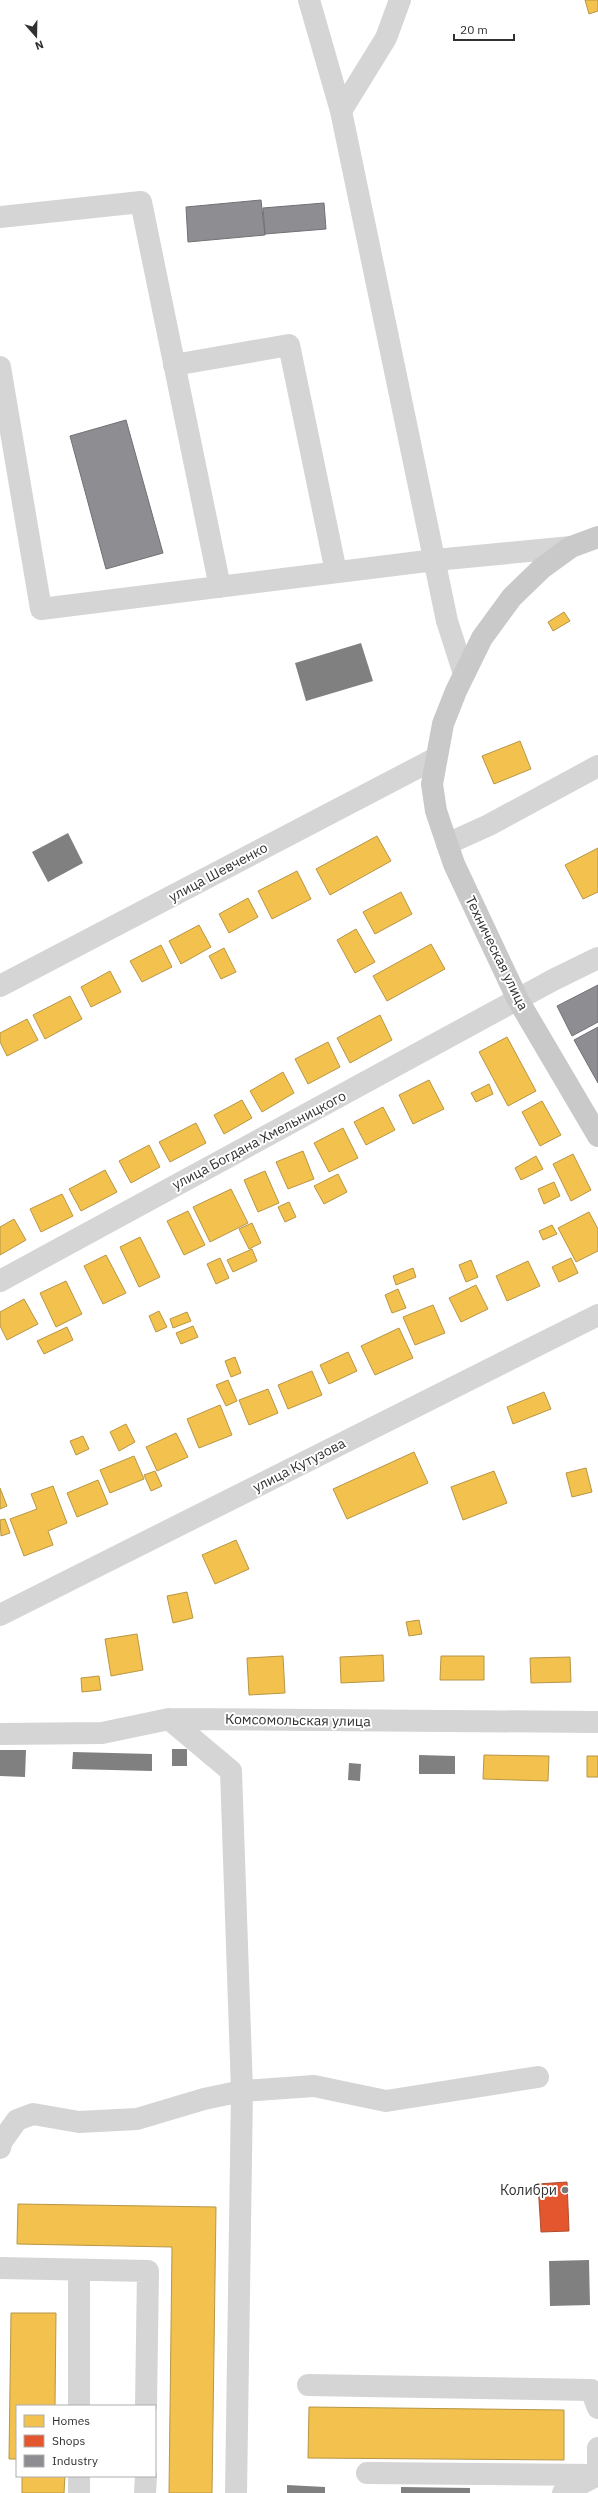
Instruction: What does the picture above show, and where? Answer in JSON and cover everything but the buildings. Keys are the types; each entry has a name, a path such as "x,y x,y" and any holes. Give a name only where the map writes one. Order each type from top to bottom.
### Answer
{"main road":[{"name":"Техническая улица","path":"598,537 571,546 542,568 512,597 482,638 464,674 443,724 432,784 436,811 454,864 518,1000 598,1136"}],"street":[{"path":"309,0 341,111 436,560 447,622 464,674"},
{"path":"341,111 386,38 400,0"},
{"path":"0,217 141,202 220,587"},
{"path":"174,365 289,346 336,572"},
{"path":"0,367 41,609 436,560 571,546"},
{"name":"улица Шевченко","path":"0,986 436,758"},
{"path":"447,844 489,825 598,766"},
{"name":"улица Богдана Хмельницкого","path":"0,1281 598,958"},
{"name":"улица Кутузова","path":"0,1615 598,1315"},
{"path":"169,1718 231,1771 242,2091 236,2493"},
{"name":"Комсомольская улица","path":"0,1734 102,1733 169,1718 598,1722"},
{"path":"0,2148 2,2141 17,2120 33,2114 79,2122 137,2119 204,2099 242,2091 314,2086 386,2101 538,2077"},
{"path":"0,2268 148,2271 146,2405"},
{"path":"79,2405 80,2270"},
{"path":"308,2385 591,2390 598,2408"},
{"path":"598,2448 598,2475"},
{"path":"367,2473 598,2475"},
{"path":"563,2493 598,2475"},
{"path":"79,2477 79,2493"},
{"path":"145,2493 146,2477"}],"place":[{"name":"Колибри","path":"565,2190"}]}
